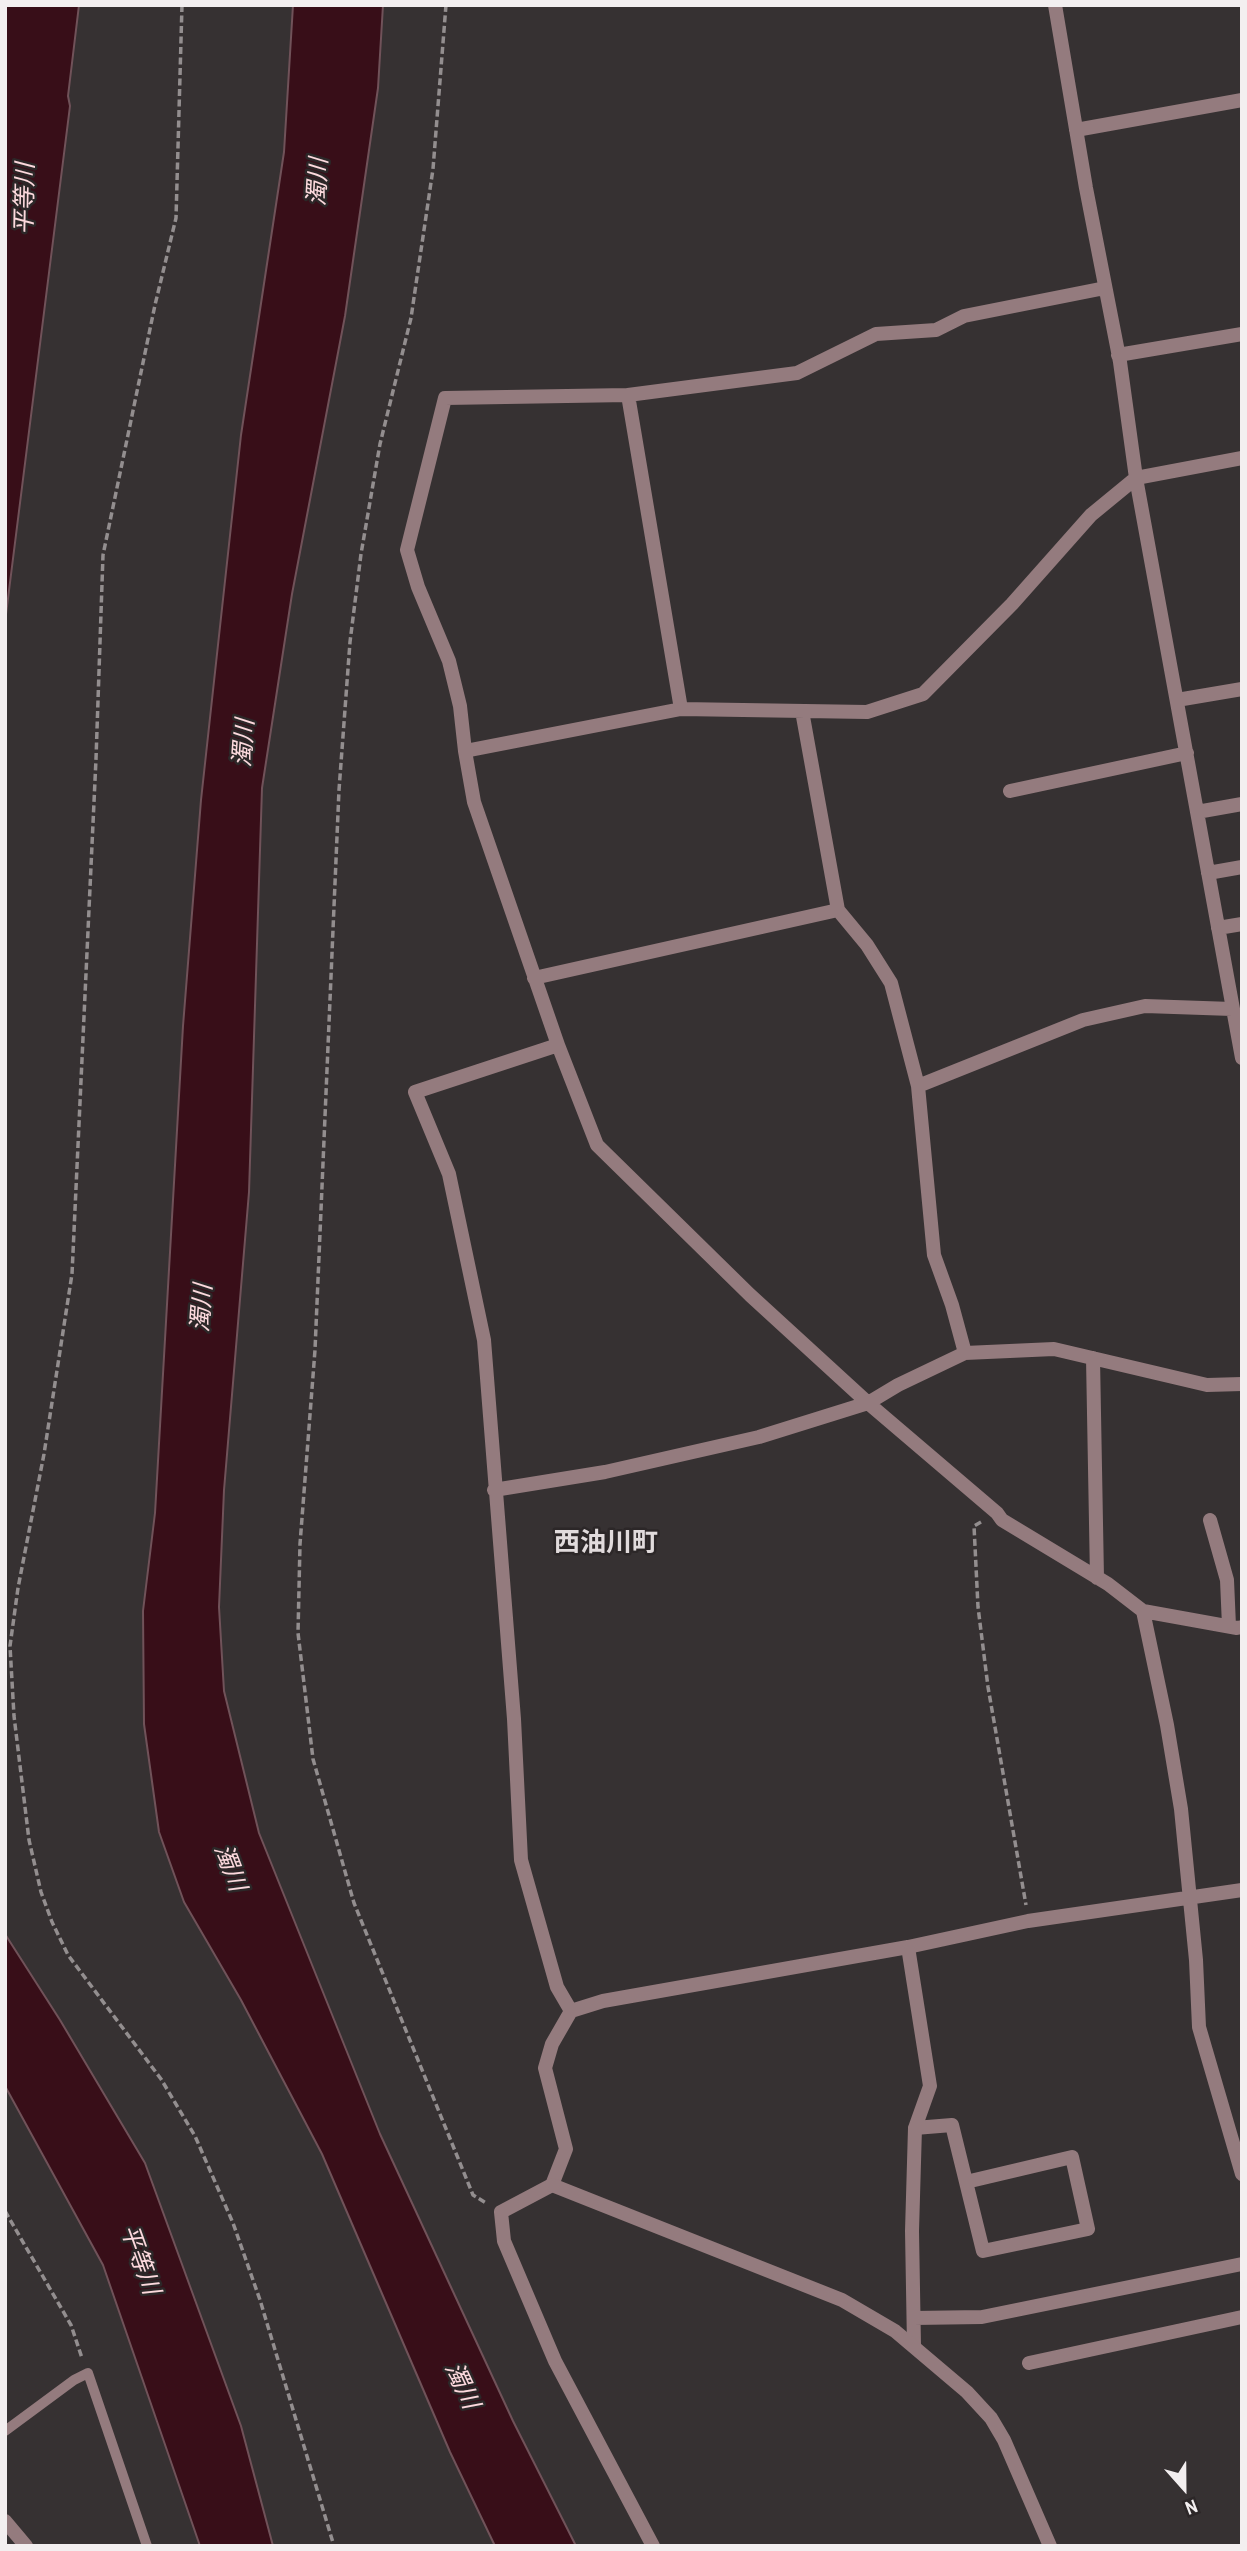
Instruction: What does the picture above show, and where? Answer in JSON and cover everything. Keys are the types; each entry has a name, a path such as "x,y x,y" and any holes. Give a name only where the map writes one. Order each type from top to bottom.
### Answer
{"street":[{"path":"1055,5 1118,355 1136,478 1242,1058"},
{"path":"1076,130 1242,100"},
{"path":"1105,288 964,316 936,330 876,334 797,373 628,395 444,398 407,550 418,587 449,661 460,706 474,802 558,1045 597,1145 750,1295 1002,1520 1097,1578 1143,1612 1235,1626 1227,1580 1210,1520"},
{"path":"1118,355 1242,334"},
{"path":"628,395 681,709"},
{"path":"465,751 681,709 867,712 923,694 1012,604 1091,515 1136,478 1242,458"},
{"path":"1177,700 1242,688"},
{"path":"802,711 838,910 867,945 891,983 918,1086 934,1255 965,1353"},
{"path":"1010,791 1187,753"},
{"path":"1198,811 1242,804"},
{"path":"1208,873 1242,867"},
{"path":"534,978 838,910"},
{"path":"1218,928 1242,923"},
{"path":"918,1086 1083,1020 1145,1006 1232,1009"},
{"path":"558,1045 415,1092 449,1174 484,1340 514,1719 521,1860 557,1987 571,2011"},
{"path":"494,1490 605,1472 746,1440 869,1403 898,1385 965,1353 1054,1349 1207,1385 1242,1384"},
{"path":"1093,1358 1097,1578"},
{"path":"1143,1612 1181,1809 1199,2027 1242,2174"},
{"path":"653,2546 555,2361 504,2241 501,2212 552,2185 566,2149 545,2068 552,2044 571,2011 603,2001 908,1947 1028,1921 1242,1890"},
{"path":"908,1947 930,2086 915,2128 912,2231 914,2346"},
{"path":"915,2128 952,2125 966,2182 983,2251 1088,2229 1072,2157 966,2182"},
{"path":"552,2185 842,2300 895,2331 967,2392 990,2418 1004,2440 1050,2546"},
{"path":"914,2318 982,2317 1242,2264"},
{"path":"1029,2363 1242,2316"},
{"path":"5,2521 26,2546"}],"lane":[{"path":"5,2431 74,2380 88,2373 147,2546"}],"path":[{"path":"182,5 176,218 155,305 103,555 72,1274 10,1646 13,1716 29,1840 41,1892 52,1922 68,1955 160,2078 195,2136 233,2223 260,2300 334,2546"},
{"path":"446,5 433,169 411,318 380,444 361,554 350,642 339,789 316,1336 300,1544 298,1633 313,1759 354,1903 473,2195 501,2212"},
{"path":"982,1522 974,1527 978,1607 1000,1762 1028,1921"},
{"path":"5,2211 71,2325 88,2373"}],"water":[{"name":"平等川","path":"5,5 79,5 68,96 70,106 5,622"},
{"name":"濁川","path":"293,5 383,5 378,88 345,316 292,594 262,788 249,1192 224,1490 219,1607 224,1691 259,1833 380,2134 513,2421 576,2546 495,2546 450,2452 322,2154 241,2000 184,1902 159,1832 144,1724 143,1611 155,1513 183,1026 201,800 241,435 284,152"},
{"name":"平等川","path":"5,1934 145,2163 241,2426 273,2546 200,2546 103,2265 5,2086"}],"district":[{"name":"西油川町","path":"606,1544"}]}
